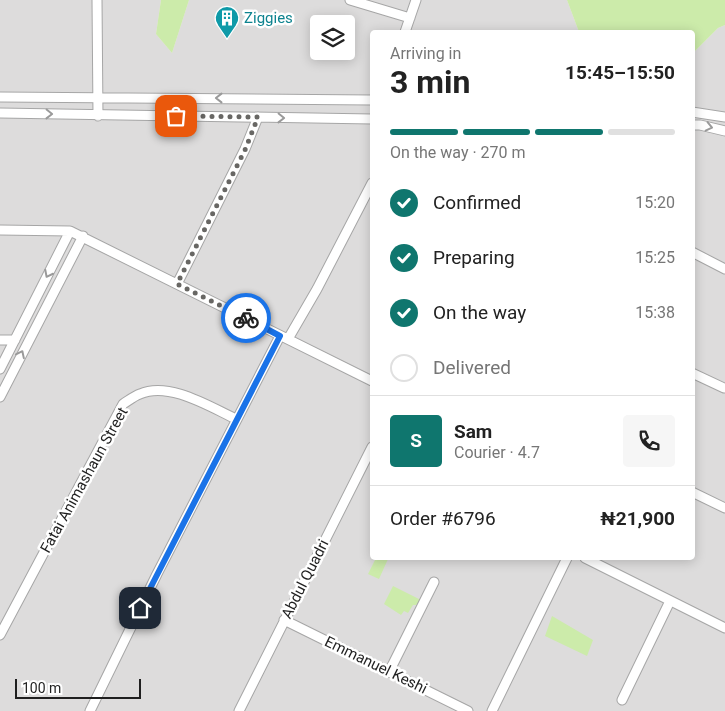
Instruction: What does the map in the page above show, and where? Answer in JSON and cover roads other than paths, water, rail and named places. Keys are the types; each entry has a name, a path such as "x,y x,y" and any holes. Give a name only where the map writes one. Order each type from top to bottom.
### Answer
{"street":[{"path":"97,0 98,116"},
{"path":"350,0 410,18"},
{"path":"406,30 416,0"},
{"path":"0,97 370,100"},
{"path":"0,113 370,119"},
{"path":"695,113 725,118"},
{"path":"177,284 245,150 258,117"},
{"path":"695,125 725,132"},
{"path":"90,711 236,419 284,337 318,289 370,187"},
{"path":"0,230 70,231 83,236 370,380"},
{"path":"0,369 70,231"},
{"path":"0,398 83,236"},
{"path":"695,254 725,269"},
{"path":"0,340 15,340"},
{"path":"695,374 724,388"},
{"name":"Fatai Animashaun Street","path":"0,635 123,404 140,394 156,390 178,393 236,419"},
{"name":"Abdul Quadri","path":"239,711 370,453"},
{"path":"695,493 725,508"},
{"path":"492,711 566,560"},
{"path":"589,560 725,628"},
{"path":"388,672 434,582"},
{"path":"622,700 670,601"},
{"name":"Emmanuel Keshi","path":"284,620 468,711"}],"place":[{"name":"Ziggies","path":"227,39"}]}
